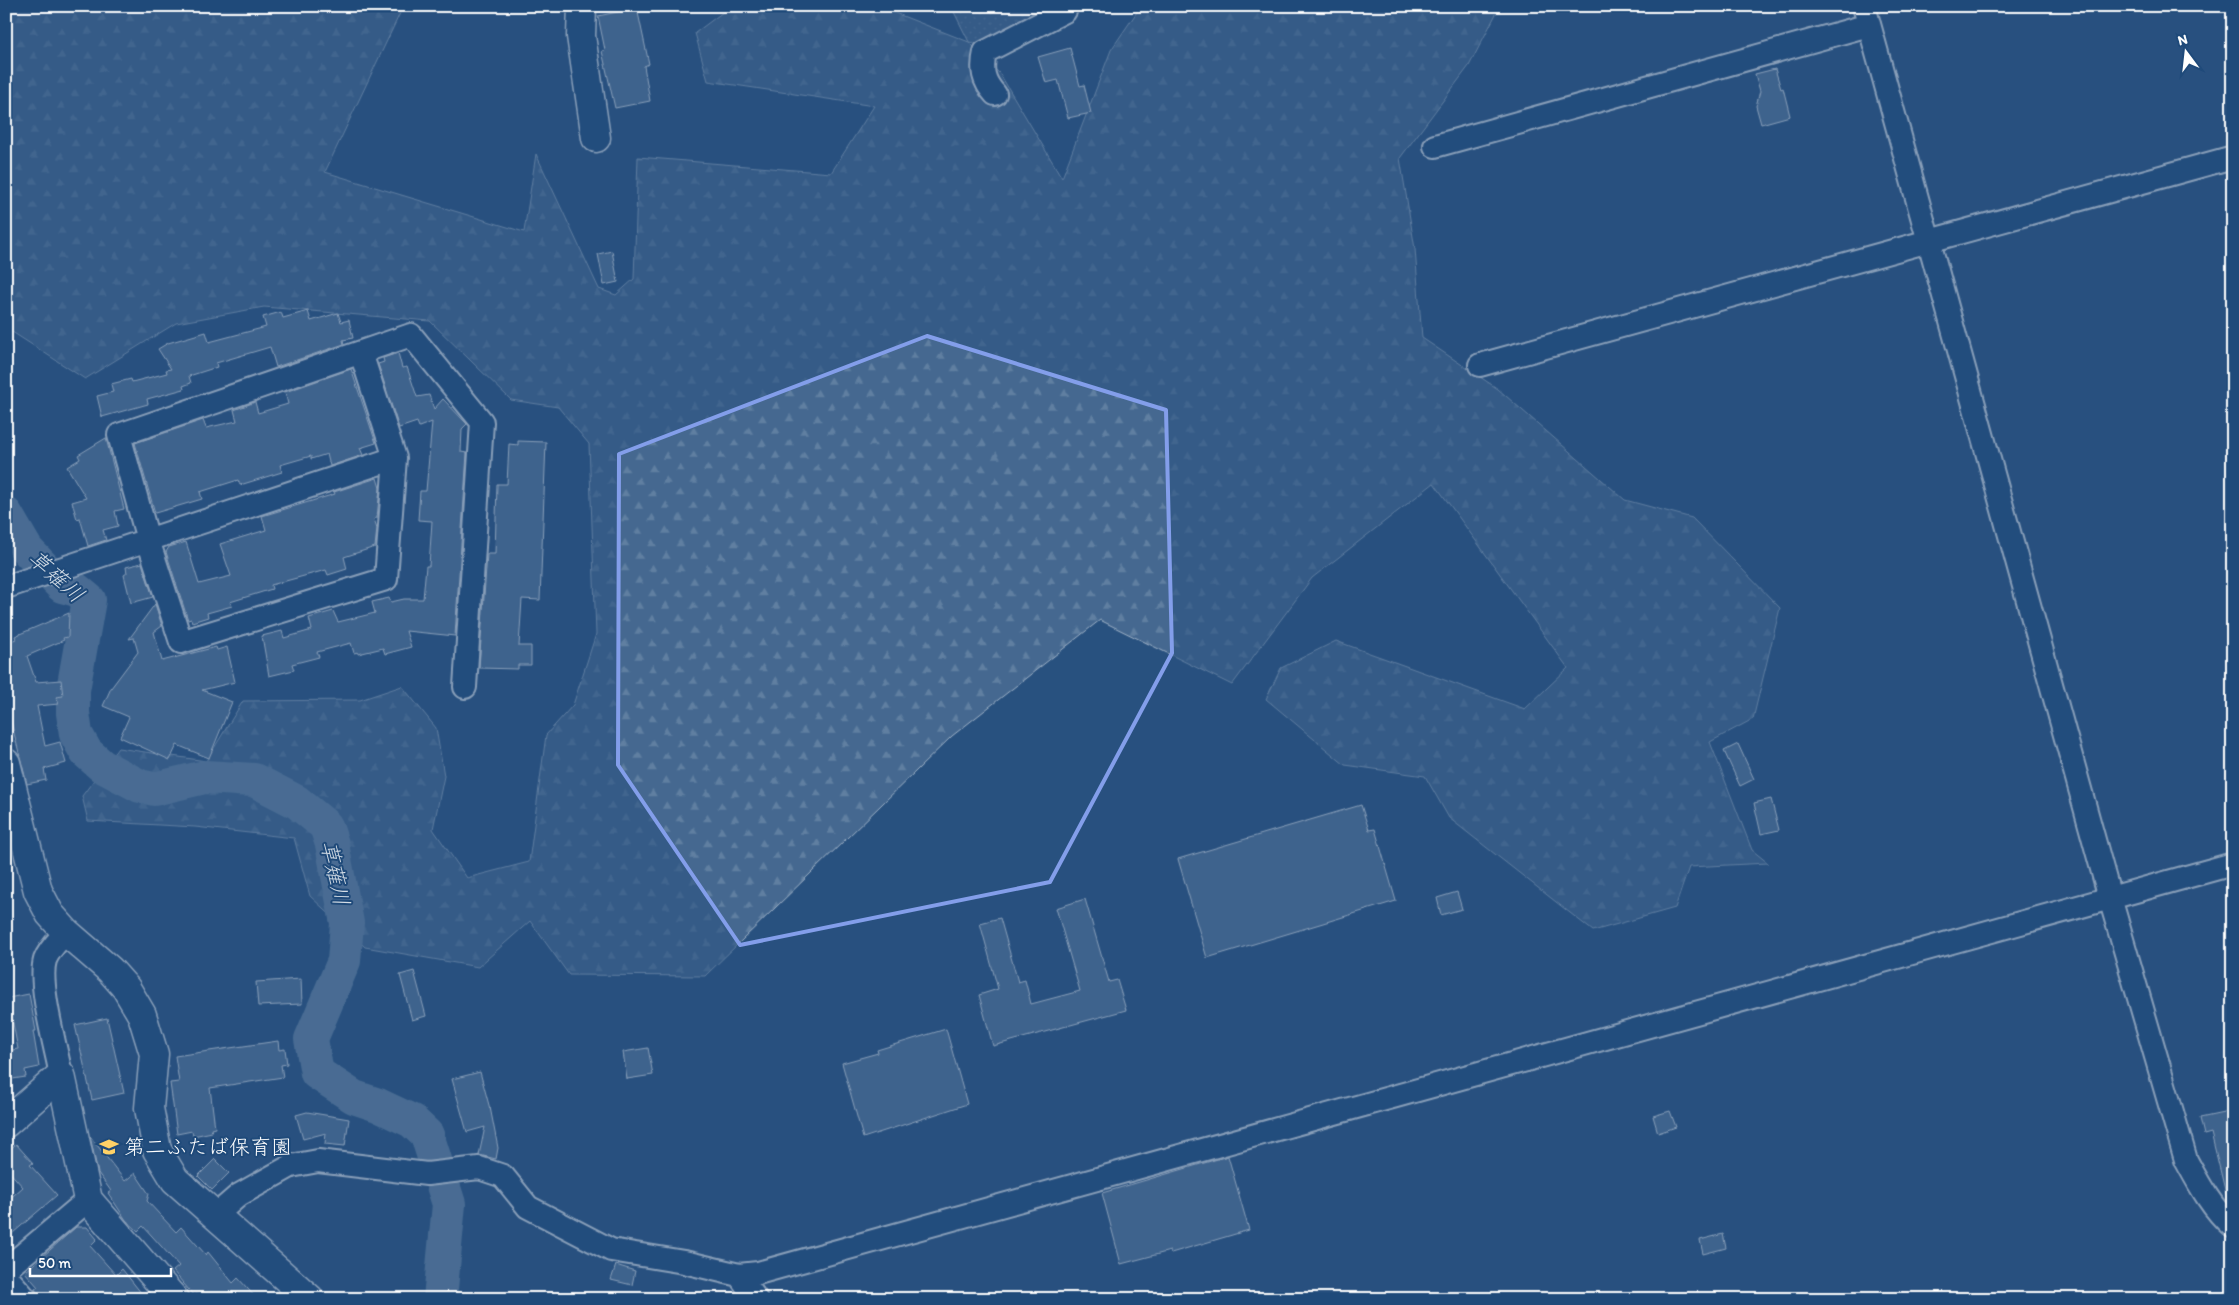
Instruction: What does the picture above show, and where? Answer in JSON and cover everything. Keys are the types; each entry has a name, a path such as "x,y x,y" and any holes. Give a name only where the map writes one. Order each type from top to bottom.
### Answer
{"street":[{"path":"582,6 581,36 596,138"},
{"path":"995,94 986,84 982,67 985,52 1064,11 1067,6"},
{"path":"1435,146 1867,16 2110,898 2186,1160 2200,1186 2216,1209 2233,1227"},
{"path":"1480,365 2233,157"},
{"path":"361,353 395,458 386,579 182,642 148,540 119,436 411,335 482,422 466,687"},
{"path":"6,587 395,458"},
{"path":"6,763 38,891 50,914 66,932 110,970 126,988 142,1015 154,1054 149,1108 157,1150 175,1180 310,1299"},
{"path":"216,1215 239,1195 291,1166 318,1161 427,1174 479,1168 503,1176 528,1207 611,1250 684,1262 739,1275 768,1270 2233,864"},
{"path":"66,932 52,948 45,960 44,984 61,1075 88,1200 174,1299"},
{"path":"6,1124 61,1075"},
{"path":"6,1269 88,1200"},
{"path":"739,1275 756,1299"},
{"path":"6,1276 26,1299"}],"highlighted area":[{"path":"927,336 1166,410 1172,653 1050,882 740,945 618,765 619,454"}],"green space":[{"path":"6,6 400,6 401,11 325,172 524,232 536,154 599,289 616,295 634,279 638,157 831,173 874,106 708,81 695,33 731,6 877,6 969,42 1000,74 1062,178 1111,50 1141,6 1503,6 1498,10 1469,66 1400,158 1415,249 1422,338 1498,389 1625,500 1692,518 1780,608 1753,719 1710,742 1752,850 1768,863 1689,867 1675,908 1593,931 1449,818 1425,776 1345,765 1266,699 1281,668 1336,641 1525,709 1568,668 1434,483 1312,578 1232,685 1100,620 952,736 705,976 569,975 530,921 478,967 365,947 310,896 294,838 195,827 88,821 82,796 118,748 206,761 243,701 360,700 402,686 436,728 444,776 433,829 467,878 529,862 546,735 573,705 596,634 589,444 558,407 511,400 430,321 264,307 176,323 85,379 6,328"},
{"path":"951,6 1055,6 986,45 969,42"}],"building":[{"path":"637,8 649,64 644,66 650,101 615,108 602,51 605,50 598,16"},
{"path":"1070,48 1080,86 1084,85 1091,113 1068,118 1058,80 1046,83 1038,57"},
{"path":"1775,69 1781,89 1783,88 1790,116 1761,124 1756,106 1760,91 1755,74"},
{"path":"612,251 618,282 604,285 598,254"},
{"path":"308,311 311,321 338,313 341,322 349,320 353,338 343,340 344,344 276,367 270,347 216,363 217,367 189,376 191,383 183,386 184,389 147,399 148,404 102,417 97,396 113,392 111,384 131,379 132,382 167,373 166,370 171,369 158,349 168,343 206,332 209,342 266,327 263,317 281,312 283,318"},
{"path":"398,353 402,368 407,367 417,397 429,395 434,409 443,399 467,424 462,429 461,452 467,453 455,636 406,631 411,647 385,654 383,648 358,654 358,652 354,653 351,643 317,652 319,657 292,664 294,670 269,676 262,636 282,631 284,638 312,630 309,618 333,611 338,622 375,613 372,602 389,598 391,602 404,599 423,599 426,566 429,566 432,521 418,520 420,491 426,491 432,422 419,427 417,422 399,428 378,364 384,362 383,358"},
{"path":"351,369 376,443 360,448 363,455 330,466 327,454 311,459 311,456 280,465 282,472 240,485 238,480 200,492 202,499 155,513 135,443 203,420 206,428 237,421 234,410 255,402 258,413 288,404 285,392"},
{"path":"106,438 124,509 115,511 118,526 103,530 106,540 88,546 80,518 77,519 72,502 86,498 67,467 80,459 78,455"},
{"path":"518,441 546,442 540,600 522,599 519,646 531,646 531,665 518,665 518,669 479,668 487,554 495,554 497,484 507,484 509,444 518,445"},
{"path":"377,478 380,488 377,518 374,519 377,528 375,547 344,557 347,569 328,575 326,570 271,585 272,589 230,602 232,606 207,613 208,617 192,622 191,619 188,620 166,552 169,547 186,542 199,584 231,576 220,544 266,530 262,516 335,494 334,492"},
{"path":"142,563 153,597 131,603 124,575 127,573 126,567"},
{"path":"155,604 162,626 154,632 162,661 216,647 217,650 227,647 235,682 202,690 232,702 209,758 177,745 170,760 120,737 129,717 103,706 111,688 138,652 134,638 129,639"},
{"path":"69,613 68,637 27,656 36,682 61,680 63,696 56,697 59,704 37,706 45,746 60,742 66,763 44,769 46,780 27,784 6,702 6,643 16,639 15,636"},
{"path":"1738,744 1754,779 1740,786 1724,751"},
{"path":"1771,799 1779,830 1761,834 1754,803"},
{"path":"1361,805 1369,830 1375,829 1396,901 1207,958 1178,859"},
{"path":"1457,892 1462,909 1441,915 1437,898"},
{"path":"1085,899 1109,982 1117,980 1126,1010 993,1046 979,995 998,989 980,923 1000,918 1018,982 1025,980 1031,1004 1080,991 1056,908"},
{"path":"414,971 426,1016 412,1020 400,975"},
{"path":"301,979 302,1004 258,1006 256,982"},
{"path":"29,994 36,1031 33,1031 39,1067 25,1070 26,1077 6,1080 6,1051 18,1049 8,998"},
{"path":"107,1018 124,1093 92,1100 75,1025"},
{"path":"946,1029 967,1104 863,1138 842,1063 878,1053 877,1050"},
{"path":"278,1041 279,1050 285,1049 287,1064 281,1065 283,1077 210,1088 215,1128 211,1129 212,1132 193,1136 192,1131 177,1134 170,1083 179,1082 175,1056"},
{"path":"648,1048 653,1075 627,1079 623,1052"},
{"path":"480,1072 490,1109 490,1107 498,1148 496,1159 479,1155 485,1127 467,1132 452,1079"},
{"path":"1670,1111 1676,1127 1658,1133 1653,1116"},
{"path":"2233,1111 2233,1202 2228,1202 2211,1133 2204,1135 2200,1118"},
{"path":"307,1112 349,1119 345,1146 325,1144 326,1133 303,1139 296,1115"},
{"path":"90,1136 125,1181 135,1173 149,1194 147,1201 176,1232 181,1227 206,1255 208,1252 233,1283 238,1278 257,1299 201,1299 197,1294 194,1296 173,1271 179,1266 143,1226 138,1231 126,1220 108,1193 111,1191 98,1173"},
{"path":"16,1144 33,1163 30,1165 57,1195 6,1239 6,1202 23,1187 6,1168 6,1153"},
{"path":"1228,1156 1249,1230 1171,1253 1170,1251 1121,1264 1102,1193"},
{"path":"215,1159 229,1173 212,1190 198,1176"},
{"path":"76,1227 87,1227 97,1239 90,1246 116,1275 122,1269 146,1299 41,1299 35,1289 38,1287 25,1272"},
{"path":"1723,1234 1726,1248 1703,1254 1700,1240"},
{"path":"616,1265 635,1271 632,1285 611,1280"}],"waterway":[{"name":"草薙川","path":"6,514 27,550 62,586 77,590 89,600 73,690 73,713 76,734 86,752 102,766 140,786 154,789 205,777 254,780 297,802 326,826 332,844 347,923 344,961 311,1039 317,1073 354,1097 378,1105 412,1121 427,1135 449,1204 440,1299"}],"place":[{"name":"第二ふたば保育園","path":"109,1147"}]}
